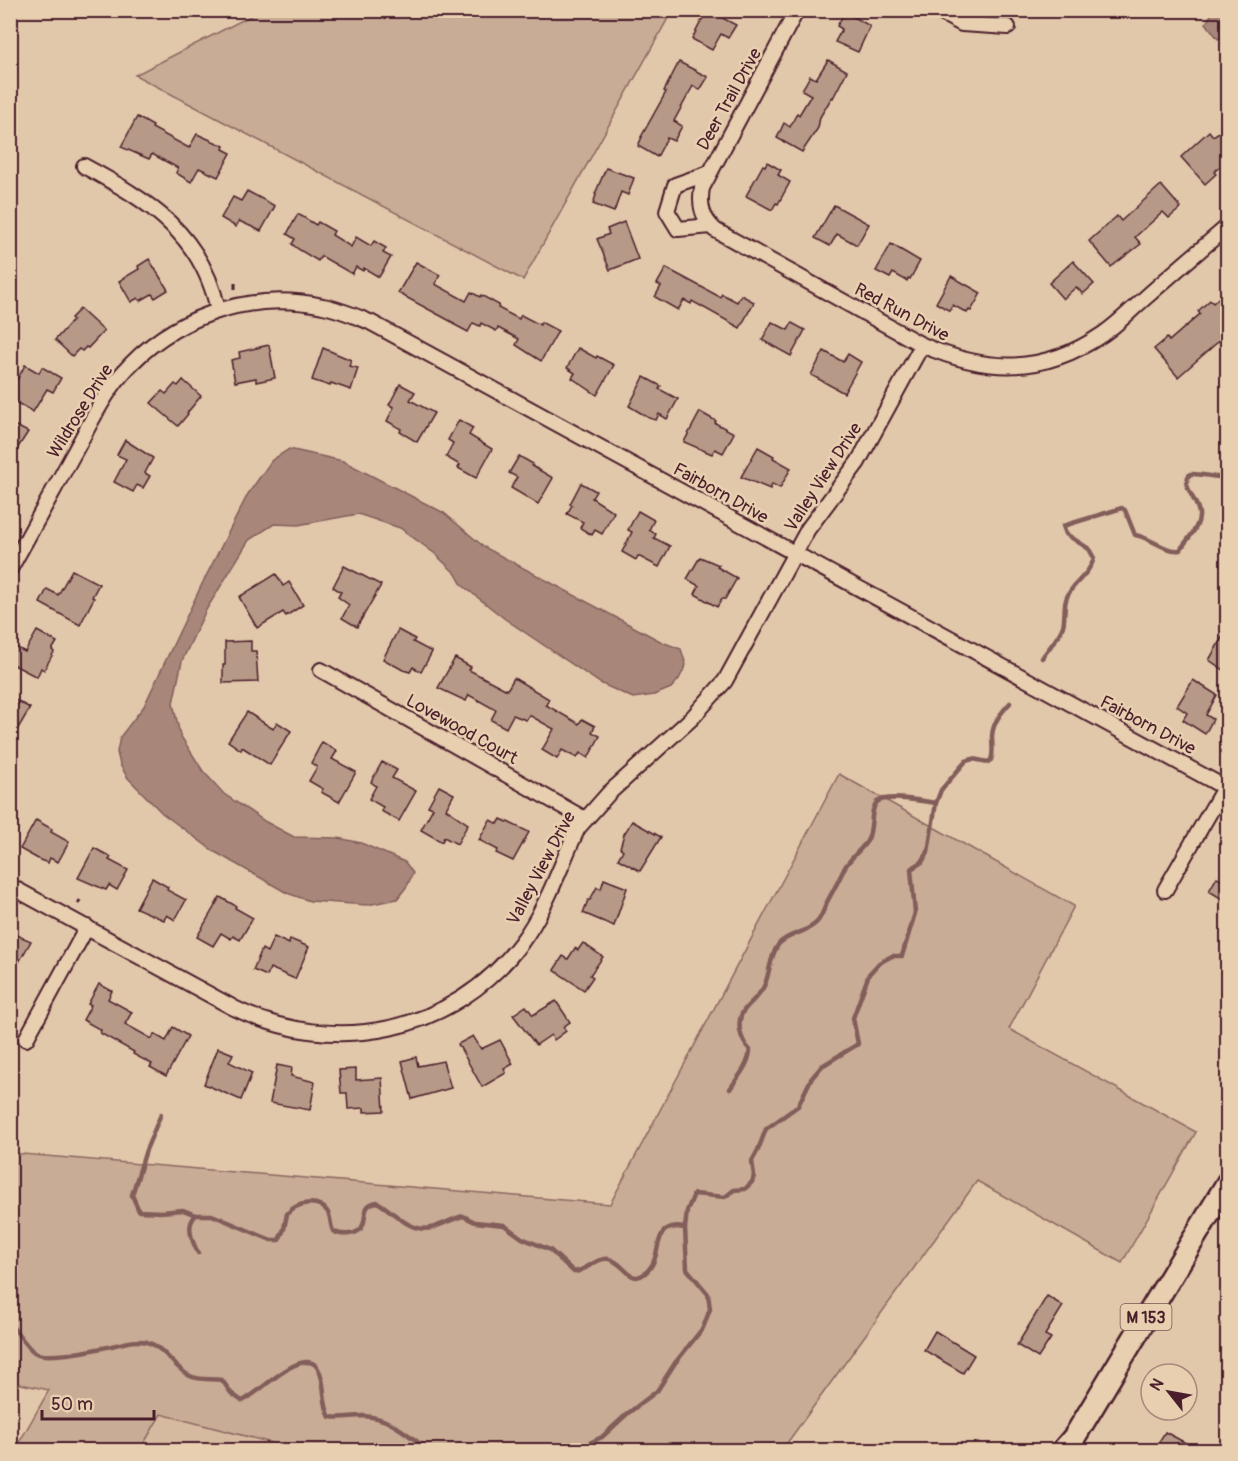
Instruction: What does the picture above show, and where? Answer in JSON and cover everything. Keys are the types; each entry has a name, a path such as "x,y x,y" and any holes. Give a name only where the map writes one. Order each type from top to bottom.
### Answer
{"main road":[{"name":"M 153","path":"1064,1450 1081,1426 1227,1182"}],"street":[{"name":"Deer Trail Drive","path":"709,173 675,185 667,211 678,230 707,221 700,200 702,188 797,10"},
{"path":"936,10 962,24 1008,27"},
{"path":"84,166 141,198 178,231 193,250 208,276 218,310"},
{"name":"Red Run Drive","path":"707,221 735,242 922,345 948,356 991,365 1013,366 1061,356 1105,333 1227,226"},
{"name":"Fairborn Drive","path":"218,310 253,303 289,301 324,306 370,322 794,554 1226,784"},
{"name":"Wildrose Drive","path":"10,569 97,410 121,375 157,341 184,324 218,310"},
{"name":"Valley View Drive","path":"10,886 234,1008 269,1023 300,1031 329,1034 389,1029 437,1012 468,994 506,961 522,942 538,916 574,836 585,819 609,793 714,696 733,667 808,529 858,462 922,345"},
{"name":"Lovewood Court","path":"321,670 585,819"},
{"path":"1164,890 1226,784"},
{"path":"26,1039 87,927"}],"path":[{"path":"235,283 235,291"}],"shaded area":[{"path":"262,10 672,11 523,280 135,75"},
{"path":"1214,10 1227,11 1227,34 1218,39 1206,23"},
{"path":"289,449 343,461 444,513 484,547 662,642 681,649 686,665 671,688 654,695 633,698 600,683 505,619 462,585 456,574 434,553 400,528 358,514 298,525 274,524 249,540 206,610 182,661 173,703 180,735 203,771 224,794 266,822 294,837 338,838 361,843 405,862 413,873 397,899 367,905 310,901 287,893 215,852 162,813 128,778 120,765 117,752 120,737 144,706 248,494 272,460"},
{"path":"839,774 1074,906 1009,1029 1196,1132 1122,1263 977,1181 782,1450 299,1450 161,1414 140,1450 15,1450 49,1390 11,1382 11,1153 610,1204"},
{"path":"161,1414 299,1450 140,1450"}],"building":[{"path":"707,10 736,25 728,38 721,34 712,50 692,39"},
{"path":"845,12 870,26 858,52 835,42 842,29 837,26"},
{"path":"828,60 847,71 820,117 818,128 802,152 777,138 784,123 790,127 797,113 799,115 811,95 802,90 810,76 816,79"},
{"path":"679,62 708,77 700,90 693,86 674,121 682,126 674,141 667,138 657,157 638,146"},
{"path":"137,117 189,148 197,134 224,146 223,149 231,153 218,177 199,168 191,182 176,173 178,168 152,154 149,159 121,147"},
{"path":"1227,127 1227,160 1205,184 1181,157 1209,131 1213,136"},
{"path":"767,162 781,170 778,175 790,182 778,204 776,203 772,210 746,196 763,165 765,166"},
{"path":"606,168 634,178 628,195 621,192 614,212 593,204"},
{"path":"1161,185 1181,208 1169,218 1163,212 1135,237 1141,244 1111,267 1089,241 1117,216 1121,221"},
{"path":"247,191 275,206 261,231 239,221 236,227 221,218 233,197 241,201"},
{"path":"834,205 869,224 857,245 837,234 830,246 815,238"},
{"path":"298,214 316,225 318,222 334,231 332,235 351,247 356,237 371,246 374,241 386,248 383,253 391,257 379,277 364,268 363,271 356,267 352,274 321,256 318,261 298,249 292,244 295,239 287,234"},
{"path":"624,222 638,259 610,270 597,239 609,234 607,229"},
{"path":"891,244 920,261 907,281 893,273 890,278 876,271"},
{"path":"149,259 168,290 155,298 152,294 140,301 138,298 131,302 119,281 139,269 138,266"},
{"path":"1073,261 1094,284 1083,294 1076,287 1063,299 1049,283"},
{"path":"416,262 440,275 435,284 466,301 471,292 480,297 481,295 499,305 498,308 519,319 521,315 558,331 541,361 516,345 519,339 498,328 496,331 481,323 480,326 473,323 468,332 398,293"},
{"path":"666,268 720,297 722,294 737,302 741,295 754,302 740,328 692,301 691,304 684,300 678,310 655,297 661,286 657,284"},
{"path":"951,276 981,293 971,311 967,313 953,305 950,311 936,303"},
{"path":"1227,290 1227,334 1178,377 1154,349 1167,338 1169,341 1200,314 1198,311 1210,300 1213,303"},
{"path":"80,309 104,331 88,348 82,351 79,349 72,356 55,340"},
{"path":"772,322 788,330 792,323 805,330 791,356 762,340"},
{"path":"269,345 275,378 256,382 256,378 235,382 231,360 240,358 239,352"},
{"path":"323,348 351,360 349,366 358,368 351,390 331,383 330,386 312,380"},
{"path":"578,348 614,365 597,395 572,378 575,373 567,368"},
{"path":"824,351 843,362 848,354 861,362 844,393 811,375"},
{"path":"25,365 39,373 42,367 61,378 53,392 47,389 33,412 10,399 10,376 17,380"},
{"path":"644,377 661,386 659,389 678,399 667,419 659,414 656,420 649,418 629,406"},
{"path":"183,380 201,396 178,426 151,403 162,391 166,394 175,384 178,386"},
{"path":"400,384 415,392 410,400 434,413 417,442 387,421 394,407 389,405"},
{"path":"700,412 734,433 723,453 715,449 712,454 684,442"},
{"path":"459,420 473,428 469,435 492,449 476,478 458,468 460,465 446,457 453,443 448,440"},
{"path":"10,423 28,432 10,460"},
{"path":"125,440 153,458 145,473 150,476 143,488 137,485 133,492 114,482 126,459 117,455"},
{"path":"758,447 791,468 780,488 772,484 770,489 741,477"},
{"path":"519,456 553,478 538,504 511,488 517,477 509,473"},
{"path":"581,483 596,491 592,498 614,512 602,534 595,530 592,535 580,528 583,522 567,514"},
{"path":"638,511 654,520 649,530 656,534 654,538 670,546 659,567 638,556 636,560 622,552 632,532 628,530"},
{"path":"700,557 719,565 717,567 737,578 725,599 722,599 717,607 695,594 699,586 687,579"},
{"path":"344,566 381,585 357,627 342,618 349,605 338,597 341,592 333,587"},
{"path":"72,570 99,584 80,625 40,603 47,589 58,595"},
{"path":"276,574 283,586 289,582 303,605 286,616 283,612 257,628 239,597"},
{"path":"1227,629 1227,672 1209,660"},
{"path":"398,630 415,639 413,642 432,652 421,672 413,667 410,672 403,670 383,659"},
{"path":"37,631 57,642 44,670 41,668 37,677 10,663 10,644 25,652"},
{"path":"251,641 251,651 256,651 258,682 223,683 225,642"},
{"path":"455,658 471,667 469,670 507,690 514,678 549,699 546,705 579,724 582,719 595,726 592,732 600,736 588,758 580,753 577,758 562,750 557,759 542,750 554,729 529,715 526,720 513,715 506,728 491,720 496,710 469,695 466,701 438,688"},
{"path":"1193,680 1217,695 1206,715 1213,719 1205,734 1183,720 1187,713 1177,706"},
{"path":"10,697 30,708 10,742"},
{"path":"247,712 273,729 277,722 291,731 270,765 228,741"},
{"path":"322,742 337,751 332,759 356,772 339,802 321,792 323,789 309,781 317,767 311,763"},
{"path":"382,762 397,770 392,778 416,791 399,821 381,811 383,807 369,799 376,786 371,782"},
{"path":"439,786 454,794 446,809 468,824 457,844 444,837 442,842 421,830 433,808 428,806"},
{"path":"501,819 529,832 513,861 496,853 498,850 479,840 490,820 498,824"},
{"path":"36,820 69,842 58,862 50,858 48,863 20,849"},
{"path":"632,821 661,837 640,871 618,859 623,850 620,848 624,834"},
{"path":"94,848 111,857 109,860 128,870 117,890 109,885 106,890 78,878"},
{"path":"1217,877 1227,883 1227,902 1209,891"},
{"path":"152,878 168,887 167,890 186,900 175,920 167,915 164,920 136,908"},
{"path":"604,879 627,888 614,926 583,913 597,887 601,889"},
{"path":"220,897 253,918 240,940 233,936 231,939 221,933 213,946 197,937"},
{"path":"10,932 31,941 10,978"},
{"path":"274,937 289,944 290,939 309,947 295,979 270,968 267,976 253,970 262,949 267,952"},
{"path":"583,943 603,957 590,975 593,977 584,990 554,970 563,956 568,959 575,948 578,950"},
{"path":"99,984 112,991 108,999 132,1012 125,1024 152,1039 154,1034 166,1041 173,1027 188,1036 166,1076 150,1067 152,1064 100,1033 101,1030 83,1020 91,1005 88,1004"},
{"path":"556,1001 570,1022 563,1027 566,1031 554,1040 551,1035 536,1045 513,1015 526,1006 533,1015"},
{"path":"473,1036 481,1049 500,1040 513,1064 504,1069 506,1073 482,1087 458,1044"},
{"path":"218,1048 233,1054 229,1062 252,1073 241,1100 204,1084"},
{"path":"416,1057 418,1066 443,1061 451,1088 412,1099 402,1061"},
{"path":"277,1065 292,1068 291,1076 315,1082 310,1110 270,1103"},
{"path":"356,1069 356,1080 382,1078 384,1111 364,1112 364,1108 348,1109 347,1093 341,1093 339,1070"},
{"path":"1047,1296 1063,1306 1045,1335 1051,1338 1038,1358 1017,1345"},
{"path":"935,1331 974,1355 963,1373 924,1350"},
{"path":"1165,1432 1199,1450 1154,1450"}],"waterway":[{"path":"1042,658 1061,630 1069,593 1094,558 1089,549 1066,534 1063,526 1122,508 1125,510 1135,535 1169,549 1180,550 1194,530 1199,517 1199,511 1187,484 1190,474 1228,477"},
{"path":"475,1450 517,1446 553,1450 585,1445 602,1437 657,1391 675,1363 703,1328 710,1309 708,1294 687,1269 685,1228 687,1211 694,1194 725,1197 734,1190 745,1189 752,1182 754,1176 752,1161 766,1129 798,1106 811,1079 822,1066 858,1044 853,1018 869,974 879,963 892,956 902,956 915,913 911,869 922,862 928,852 936,803 941,790 966,761 973,759 988,762 991,760 994,726 1010,703"},
{"path":"730,1089 743,1071 750,1050 740,1030 742,1014 763,988 778,945 786,938 813,926 820,918 846,865 867,841 873,810 877,802 897,798 936,803"},
{"path":"161,1114 146,1150 132,1195 139,1211 183,1210 196,1215 212,1215 271,1240 279,1240 287,1214 301,1205 312,1203 323,1207 328,1213 333,1231 345,1234 361,1229 367,1208 377,1202 416,1227 431,1228 463,1216 475,1222 504,1225 522,1238 550,1250 574,1272 600,1260 609,1259 619,1264 631,1275 639,1277 651,1267 661,1235 673,1227 685,1228"},
{"path":"196,1215 190,1228 198,1253"},
{"path":"10,1324 34,1352 47,1355 87,1351 131,1342 147,1342 159,1349 190,1376 222,1380 231,1393 242,1401 291,1367 310,1362 317,1367 320,1373 330,1417 373,1417 390,1423 429,1450"}]}
